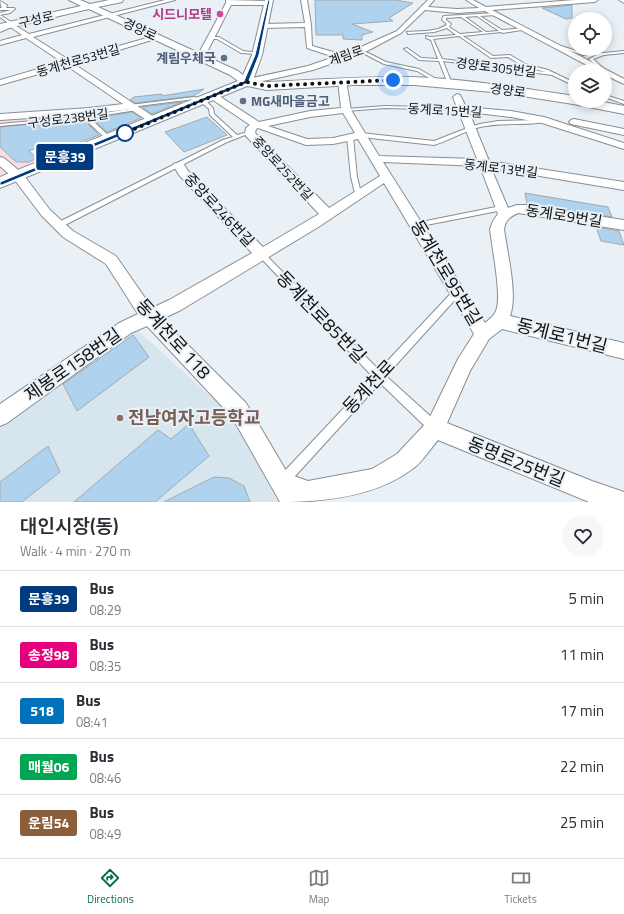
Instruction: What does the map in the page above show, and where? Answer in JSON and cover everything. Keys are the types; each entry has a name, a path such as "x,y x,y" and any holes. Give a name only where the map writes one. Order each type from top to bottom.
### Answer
{"street":[{"name":"경양로","path":"73,0 110,15 234,73 246,82 267,86 342,81 393,80 446,83 504,89 568,99"},
{"name":"구성로","path":"0,27 119,0"},
{"path":"0,43 172,0"},
{"path":"304,0 308,25 309,47 342,57"},
{"name":"계림로","path":"246,82 294,72 360,50 399,32 425,8 431,0"},
{"path":"469,0 591,64"},
{"path":"425,8 454,11 595,0"},
{"path":"0,183 246,82 258,53 268,1 227,1 203,52 196,55"},
{"name":"구성로238번길","path":"12,25 154,121"},
{"path":"264,26 308,25"},
{"name":"동계천로53번길","path":"0,83 156,37"},
{"path":"612,75 624,82"},
{"name":"동계천로95번길","path":"281,483 308,492 375,479 405,462 435,428 464,365 483,334 377,160 356,136 346,110 342,81"},
{"path":"446,83 460,103 503,211"},
{"name":"중앙로252번길","path":"208,98 254,129 251,136 327,214"},
{"name":"동계로15번길","path":"460,103 544,120 572,122 624,132"},
{"name":"구성로238번길","path":"0,117 133,108"},
{"path":"612,108 624,110"},
{"path":"254,129 310,114 346,110"},
{"name":"동계로15번길","path":"544,120 624,146"},
{"path":"254,129 306,142 333,141 356,136"},
{"path":"0,160 18,176"},
{"name":"동계로13번길","path":"377,160 483,163 624,186"},
{"name":"중앙로246번길","path":"179,165 183,173 261,254"},
{"name":"동계천로 118","path":"18,176 46,213 68,234 110,260 149,317 239,410 292,502"},
{"path":"149,317 176,305 387,176"},
{"name":"동계로9번길","path":"503,211 525,209 624,225"},
{"name":"동계로1번길","path":"483,334 500,321 505,308 505,293 497,229 503,211"},
{"name":"제봉로158번길","path":"0,416 125,328 149,317"},
{"name":"동계로1번길","path":"500,321 624,351"},
{"name":"동명로25번길","path":"435,428 592,492 621,502"}],"lane":[{"path":"0,15 14,9 1,7"},
{"path":"447,28 448,24 444,17 496,14"},
{"path":"0,15 12,25 0,31"},
{"path":"477,15 503,32"},
{"path":"462,16 486,33"},
{"path":"408,33 434,31 447,28 492,57 508,56 524,65 534,67 568,82"},
{"name":"경양로305번길","path":"399,32 430,38 525,29"},
{"path":"210,38 218,38 240,52 258,53"},
{"name":"경양로305번길","path":"430,38 441,60 446,83"},
{"path":"554,44 568,49"},
{"name":"경양로305번길","path":"406,49 420,58 551,74"},
{"name":"경양로","path":"360,50 385,63 418,70 446,83"},
{"path":"612,53 624,52"},
{"path":"596,64 591,59 598,56"},
{"path":"133,108 188,98 208,98 212,109 212,114 236,138"},
{"path":"612,99 624,103"},
{"name":"동계로15번길","path":"346,110 460,103"},
{"name":"구성로238번길","path":"0,125 71,119 133,108"},
{"name":"동계로15번길","path":"471,128 508,122 544,120"},
{"path":"91,122 109,139"},
{"path":"358,193 354,177 356,136 434,143 445,140 471,128"},
{"path":"59,225 254,129"},
{"path":"416,225 503,211"},
{"name":"동계천로85번길","path":"261,254 379,376 435,428"},
{"name":"동계천로","path":"281,483 458,292"}],"shaded area":[{"path":"121,105 130,110 3,127 40,160 0,176 0,115"},
{"name":"전남여자고등학교","path":"136,329 228,412 278,502 0,502 0,424"}],"building":[{"path":"315,0 396,0 413,3 389,18 393,21 352,24 373,32 362,35 362,40 343,39 343,35 316,35"},
{"path":"572,5 572,12 568,12 568,19 566,19 542,8"},
{"path":"204,89 194,96 135,103 130,100 134,97 162,94 162,96"},
{"path":"182,102 152,114 142,107"},
{"path":"132,112 141,118 107,132 94,120 88,120 88,124 99,135 59,150 52,142 29,151 37,158 29,162 16,162 0,147 0,127 86,119"},
{"path":"207,117 227,135 184,152 165,132"},
{"path":"525,193 608,207 612,217 527,204"},
{"path":"596,227 619,231 624,245 601,241"},
{"path":"133,335 149,357 77,411 63,384"},
{"path":"189,424 209,456 155,502 74,502 158,430 171,439"},
{"path":"48,446 60,472 22,502 0,502 0,482"},
{"path":"214,477 229,478 244,486 250,502 164,502"}],"bus line":[{"name":"문흥39","path":"0,183 147,124 246,82 257,55 269,0"}],"place":[{"name":"시드니모텔","path":"220,14"},
{"name":"계림우체국","path":"224,58"},
{"name":"MG새마을금고","path":"243,101"},
{"name":"전남여자고등학교","path":"120,418"}],"route":[{"path":"125,133 120,135 246,82 267,86 393,80"}]}
